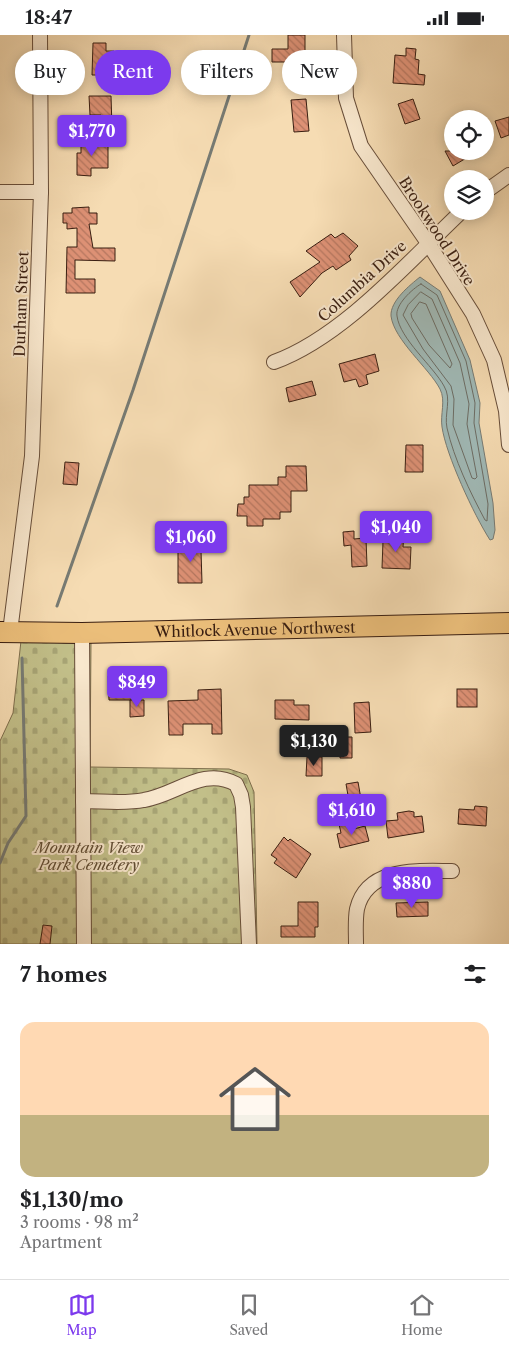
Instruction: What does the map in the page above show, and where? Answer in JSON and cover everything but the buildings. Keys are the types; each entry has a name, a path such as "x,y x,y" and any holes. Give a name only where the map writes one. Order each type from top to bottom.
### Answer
{"highway":[{"name":"Whitlock Avenue Northwest","path":"5,632 82,633 509,623"}],"street":[{"name":"Durham Street","path":"5,632 32,456 41,192 40,35"},
{"name":"Brookwood Drive","path":"344,35 346,98 361,146 428,243 473,314 494,360 506,411 509,445"},
{"path":"494,186 509,175"},
{"path":"0,192 41,192"},
{"name":"Columbia Drive","path":"274,362 336,329 452,220"},
{"path":"82,633 84,944"},
{"path":"83,801 146,800 157,798 180,786 212,778 221,778 236,784 242,801 249,944"},
{"path":"356,944 357,909 362,897 370,887 382,879 403,872 452,871"}],"green space":[{"name":"Mountain View Park Cemetery","path":"21,641 91,641 90,767 229,769 247,775 254,792 257,944 0,944 0,741 13,713"}],"water":[{"path":"420,277 440,291 470,360 480,403 479,423 493,503 495,530 493,539 490,540 469,501 449,453 442,427 443,398 440,389 398,335 391,316 397,299"}],"waterway":[{"path":"57,606 133,390 249,35"},
{"path":"0,863 8,843 26,816 22,658"}]}
